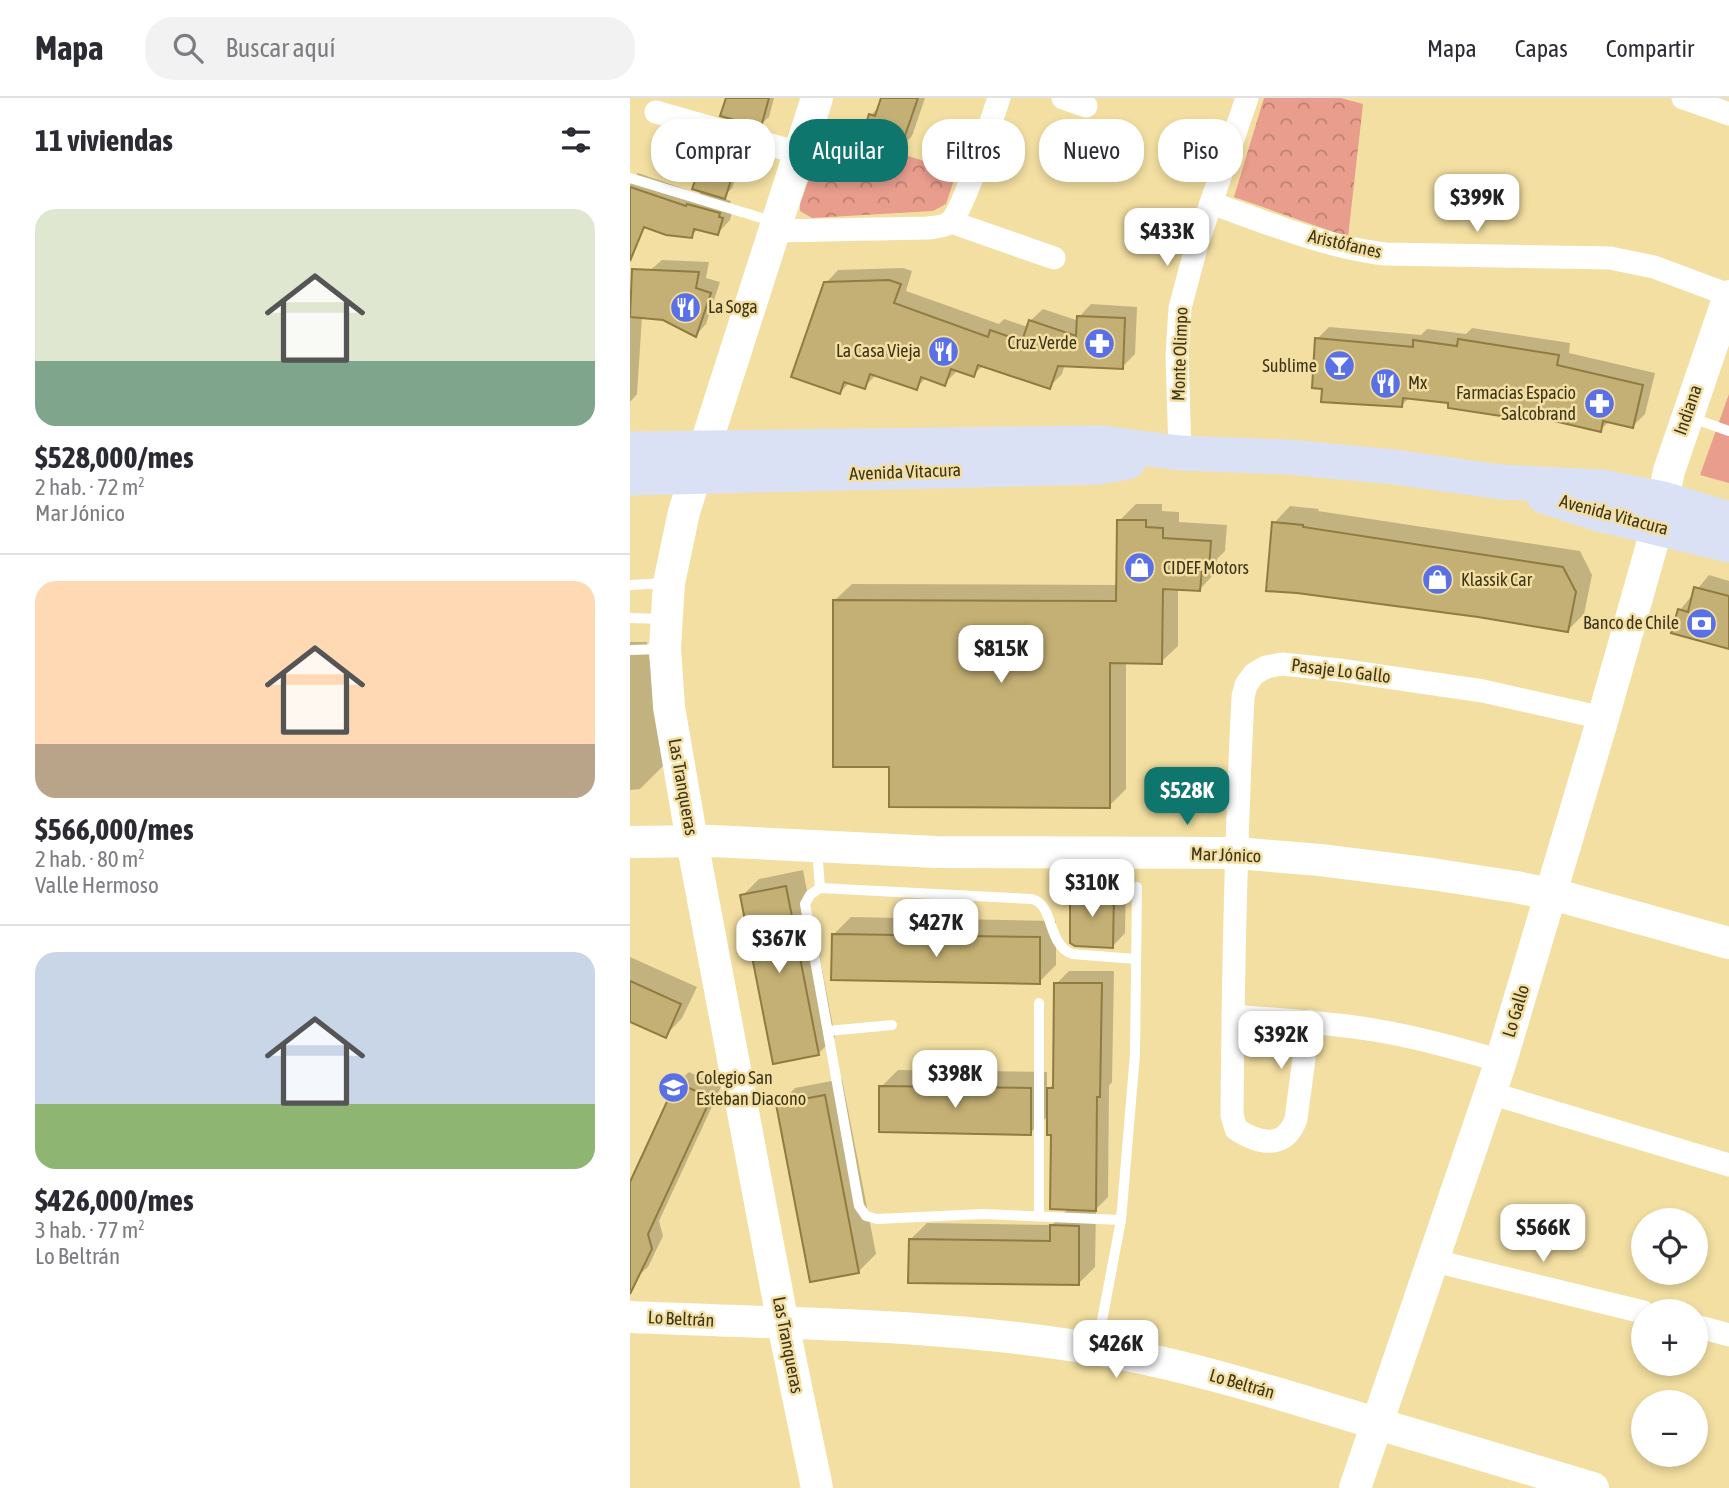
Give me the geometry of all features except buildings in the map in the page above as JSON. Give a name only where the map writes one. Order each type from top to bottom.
[{"type":"main road","name":"Avenida Vitacura","points":[[630,478],[700,463],[1073,443],[1394,467],[1501,482],[1595,513],[1660,513],[1729,519]]},
{"type":"main road","name":"Avenida Vitacura","points":[[630,449],[700,463]]},
{"type":"main road","name":"Avenida Vitacura","points":[[1660,513],[1729,545]]},
{"type":"street","name":"Las Tranqueras","points":[[810,119],[817,98]]},
{"type":"street","points":[[776,227],[928,228],[951,222],[966,191],[999,98]]},
{"type":"street","points":[[1063,98],[1086,106]]},
{"type":"street","name":"Monte Olimpo","points":[[1180,453],[1177,355],[1180,308],[1187,275],[1247,98]]},
{"type":"street","points":[[1683,98],[1729,114]]},
{"type":"street","points":[[656,112],[789,150]]},
{"type":"street","name":"Las Tranqueras","points":[[790,182],[700,463],[676,547],[669,583],[666,634],[669,707],[692,841],[783,1324],[817,1488]]},
{"type":"street","name":"Aristófanes","points":[[1211,203],[1334,246],[1359,251],[1385,254],[1610,258],[1654,267],[1729,295]]},
{"type":"street","points":[[951,222],[1054,258]]},
{"type":"street","name":"Indiana","points":[[1660,513],[1669,471],[1686,416],[1729,295]]},
{"type":"street","name":"Lo Gallo","points":[[1354,1488],[1501,1061],[1552,896],[1660,513]]},
{"type":"street","name":"Pasaje Lo Gallo","points":[[1309,1021],[1296,1119],[1291,1133],[1280,1140],[1264,1141],[1248,1137],[1236,1129],[1232,1115],[1233,1016],[1236,853],[1243,697],[1246,685],[1254,674],[1266,667],[1282,664],[1339,670],[1483,691],[1603,718]]},
{"type":"street","name":"Mar Jónico","points":[[630,842],[692,841],[936,852],[1236,853],[1433,874],[1552,896],[1729,943]]},
{"type":"street","points":[[1233,1016],[1309,1021],[1387,1033],[1438,1043],[1501,1061]]},
{"type":"street","points":[[1490,1093],[1729,1166]]},
{"type":"street","points":[[1431,1260],[1631,1309]]},
{"type":"street","name":"Lo Beltrán","points":[[630,1317],[957,1332],[1097,1349],[1178,1366],[1593,1488]]},
{"type":"street","points":[[1708,1329],[1729,1335]]},
{"type":"lane","points":[[630,178],[776,227]]},
{"type":"lane","points":[[1686,416],[1729,431]]},
{"type":"lane","points":[[630,585],[669,583]]},
{"type":"lane","points":[[630,618],[666,634]]},
{"type":"lane","points":[[630,650],[666,634]]},
{"type":"lane","points":[[817,846],[820,888]]},
{"type":"lane","points":[[1097,1349],[1121,1220],[1135,1054],[1137,887]]},
{"type":"lane","points":[[1121,1220],[983,1214],[877,1219],[866,1216],[859,1206],[805,904],[810,895],[820,888],[1032,899],[1039,901],[1044,907],[1055,939],[1062,950],[1072,954],[1136,959]]},
{"type":"lane","points":[[1039,1003],[1039,1216]]},
{"type":"lane","points":[[828,1031],[892,1025]]},
{"type":"green space","points":[[1264,98],[1341,98],[1363,104],[1348,237],[1234,197],[1239,182],[1243,182],[1243,167]]},
{"type":"green space","points":[[908,156],[922,160],[922,182],[953,182],[946,204],[933,211],[812,218],[800,211],[808,182],[908,182]]},
{"type":"green space","points":[[1729,394],[1729,483],[1700,475]]},
{"type":"place","name":"La Soga","points":[[685,307]]},
{"type":"place","name":"Cruz Verde","points":[[1100,343]]},
{"type":"place","name":"La Casa Vieja","points":[[944,351]]},
{"type":"place","name":"Sublime","points":[[1340,366]]},
{"type":"place","name":"Mx","points":[[1385,383]]},
{"type":"place","name":"Farmacias Espacio Salcobrand","points":[[1599,403]]},
{"type":"place","name":"CIDEF Motors","points":[[1140,568]]},
{"type":"place","name":"Klassik Car","points":[[1438,580]]},
{"type":"place","name":"Banco de Chile","points":[[1702,623]]},
{"type":"place","name":"Colegio San Esteban Diacono","points":[[673,1088]]}]
